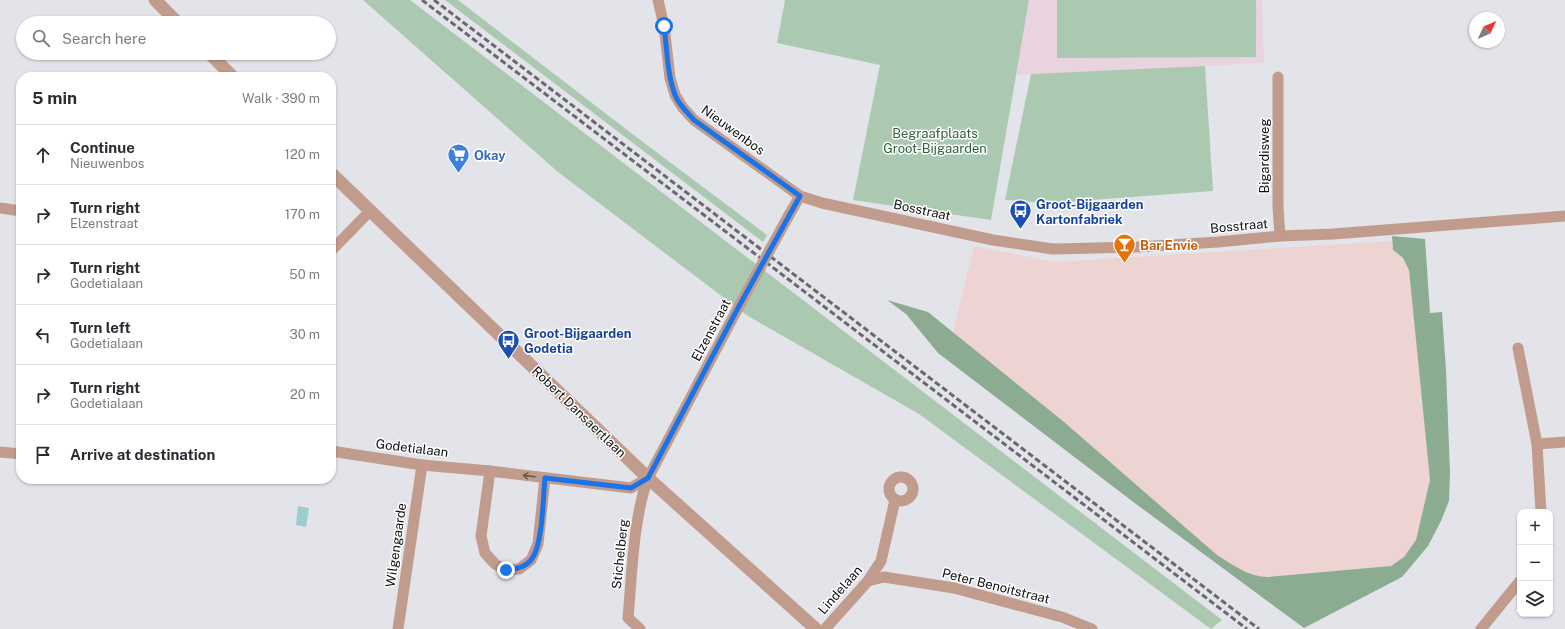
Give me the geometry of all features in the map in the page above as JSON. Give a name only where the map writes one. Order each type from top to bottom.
[{"type":"street","points":[[155,0],[171,16]]},
{"type":"street","name":"Nieuwenbos","points":[[658,0],[664,26],[670,78],[675,95],[683,108],[694,120],[800,196]]},
{"type":"street","points":[[216,60],[228,72]]},
{"type":"street","name":"Bigardisweg","points":[[1278,77],[1278,207],[1280,236]]},
{"type":"street","name":"Robert Dansaertlaan","points":[[336,178],[648,478],[816,629]]},
{"type":"street","name":"Elzenstraat","points":[[648,478],[788,215],[800,196]]},
{"type":"street","name":"Bosstraat","points":[[800,196],[822,203],[993,240],[1053,249],[1218,242],[1280,236],[1333,234],[1565,216]]},
{"type":"street","points":[[0,208],[16,210]]},
{"type":"street","points":[[336,246],[370,211]]},
{"type":"street","points":[[1518,348],[1537,444],[1541,509]]},
{"type":"street","points":[[1537,444],[1565,442]]},
{"type":"street","points":[[0,452],[16,454]]},
{"type":"street","name":"Godetialaan","points":[[336,452],[422,465],[490,471],[631,488],[648,478]]},
{"type":"street","name":"Wilgengaarde","points":[[398,629],[422,465]]},
{"type":"street","points":[[490,471],[482,536],[485,553],[495,564],[506,570],[519,569],[531,560],[538,544],[545,478]]},
{"type":"street","name":"Stichelberg","points":[[640,629],[628,618],[638,511],[648,478]]},
{"type":"street","name":"Lindelaan","points":[[825,629],[868,581],[881,561],[894,500]]},
{"type":"street","name":"Peter Benoitstraat","points":[[868,581],[884,577],[954,588],[1062,617],[1092,629]]},
{"type":"street","points":[[1481,629],[1517,585]]},
{"type":"shaded area","points":[[1029,0],[1262,0],[1264,63],[1016,75]]},
{"type":"shaded area","points":[[1392,241],[1393,250],[1403,258],[1409,270],[1430,480],[1416,540],[1404,557],[1391,566],[1268,577],[1258,577],[1241,570],[1217,556],[953,332],[974,246],[1055,262]]},
{"type":"green space","points":[[363,0],[410,0],[1222,620],[1211,629],[919,414],[748,316],[558,172]]},
{"type":"green space","points":[[445,0],[458,0],[767,235],[763,242]]},
{"type":"green space","name":"Begraafplaats Groot-Bijgaarden","points":[[785,0],[1029,0],[991,220],[853,200],[880,65],[777,43]]},
{"type":"green space","points":[[1057,0],[1256,0],[1256,57],[1057,58]]},
{"type":"green space","points":[[1205,66],[1213,191],[1050,203],[1005,200],[1031,74]]},
{"type":"green space","points":[[1392,236],[1425,239],[1430,313],[1442,312],[1450,473],[1449,501],[1441,521],[1428,546],[1402,577],[1304,628],[1136,504],[938,353],[906,314],[887,300],[928,312],[1064,422],[1217,555],[1241,570],[1254,575],[1268,577],[1391,566],[1404,557],[1416,540],[1430,480],[1409,270],[1403,258],[1393,250]]},
{"type":"water","points":[[298,506],[309,508],[306,527],[296,525]]},
{"type":"railway","points":[[422,0],[1247,629]]},
{"type":"railway","points":[[434,0],[1259,629]]},
{"type":"place","name":"Okay","points":[[458,174]]},
{"type":"place","name":"Groot-Bijgaarden Kartonfabriek","points":[[1021,230]]},
{"type":"place","name":"Bar Envie","points":[[1125,264]]},
{"type":"place","name":"Groot-Bijgaarden Godetia","points":[[508,360]]},
{"type":"route","points":[[506,570],[519,569],[531,560],[538,544],[545,478],[631,488],[648,478],[788,215],[800,196],[694,120],[683,108],[675,95],[670,78],[664,26]]}]
